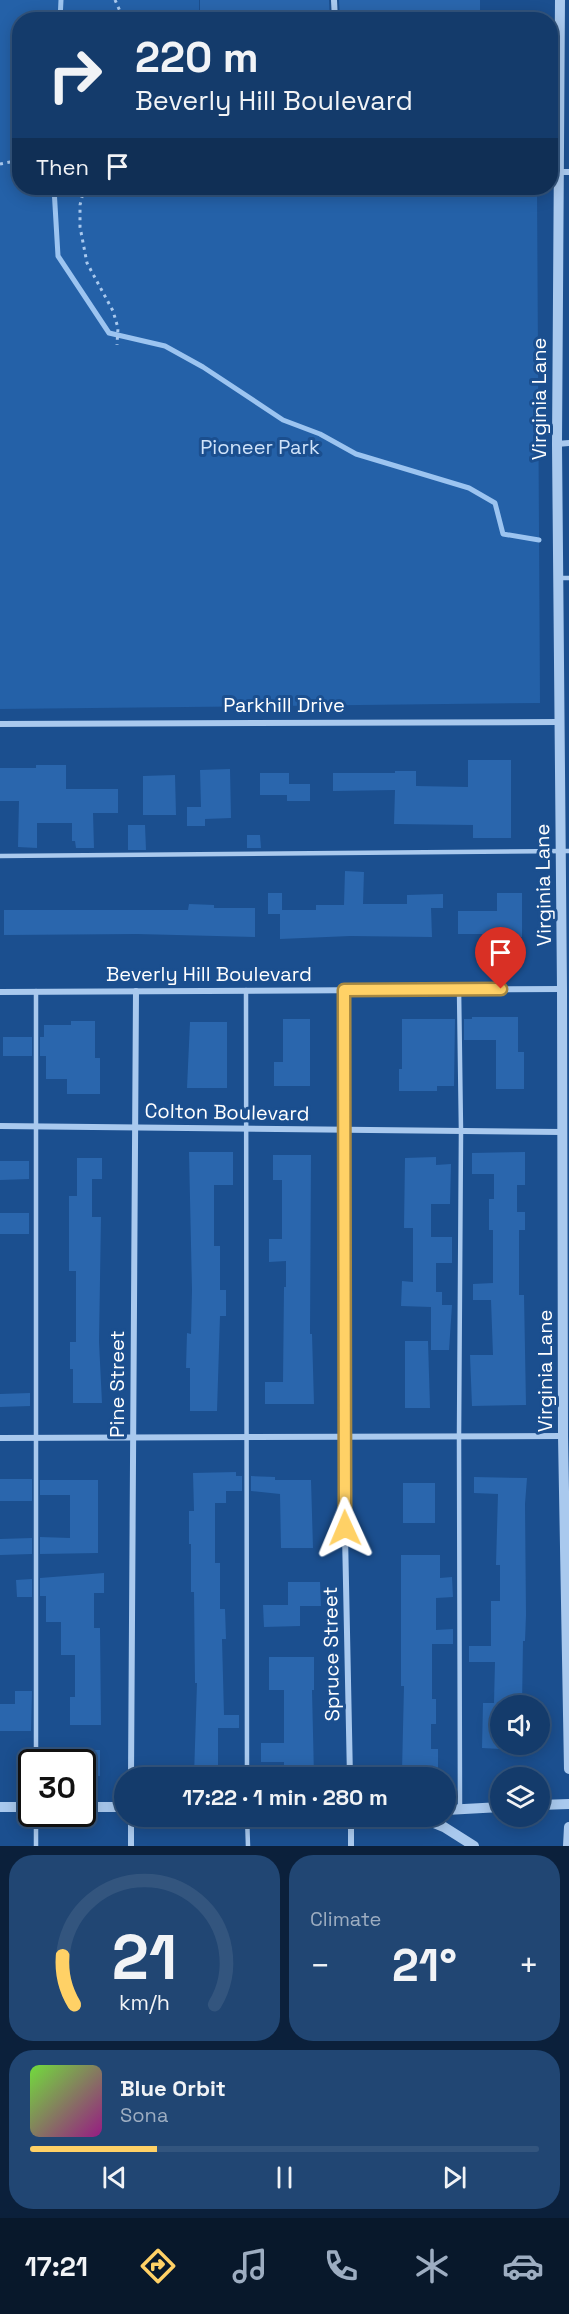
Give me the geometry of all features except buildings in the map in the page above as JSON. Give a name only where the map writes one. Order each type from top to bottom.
[{"type":"street","name":"Virginia Lane","points":[[558,16],[560,0]]},
{"type":"street","name":"Virginia Lane","points":[[558,84],[564,172],[564,309],[557,444],[563,578],[565,851],[562,989],[562,1132],[565,1181],[563,1436],[567,1534],[569,1769]]},
{"type":"street","points":[[557,444],[569,443]]},
{"type":"street","name":"Parkhill Drive","points":[[0,724],[564,722]]},
{"type":"street","name":"Beverly Hill Boulevard","points":[[0,992],[562,989]]},
{"type":"street","name":"Spruce Street","points":[[344,990],[343,1437],[350,1767]]},
{"type":"street","name":"Pine Street","points":[[131,1767],[135,991]]},
{"type":"street","name":"Colton Boulevard","points":[[0,1126],[562,1132]]},
{"type":"street","points":[[0,1438],[563,1436]]},
{"type":"street","points":[[550,1805],[569,1804]]},
{"type":"street","points":[[0,1807],[18,1807]]},
{"type":"street","points":[[96,1807],[114,1807]]},
{"type":"street","points":[[456,1809],[490,1808]]},
{"type":"street","points":[[131,1827],[131,1846]]},
{"type":"street","points":[[351,1827],[351,1846]]},
{"type":"street","points":[[444,1827],[474,1846]]},
{"type":"street","points":[[568,1846],[569,1827]]},
{"type":"lane","points":[[0,856],[565,851]]},
{"type":"lane","points":[[459,989],[461,1131],[460,1809]]},
{"type":"lane","points":[[246,990],[247,1767]]},
{"type":"lane","points":[[36,992],[36,1749]]},
{"type":"lane","points":[[36,1827],[36,1846]]},
{"type":"lane","points":[[247,1827],[248,1846]]},
{"type":"path","points":[[82,195],[80,227],[87,263],[113,311],[118,328],[117,345]]},
{"type":"green space","name":"Pioneer Park","points":[[0,0],[199,0],[199,12],[12,12],[12,195],[537,195],[540,703],[0,709]]},
{"type":"waterway","points":[[60,12],[61,0]]},
{"type":"waterway","points":[[54,195],[58,256],[109,333],[165,346],[203,367],[283,420],[320,434],[356,454],[469,488],[495,503],[503,534],[539,540]]},
{"type":"route","points":[[345,1528],[343,1437],[344,990],[501,989]]}]
